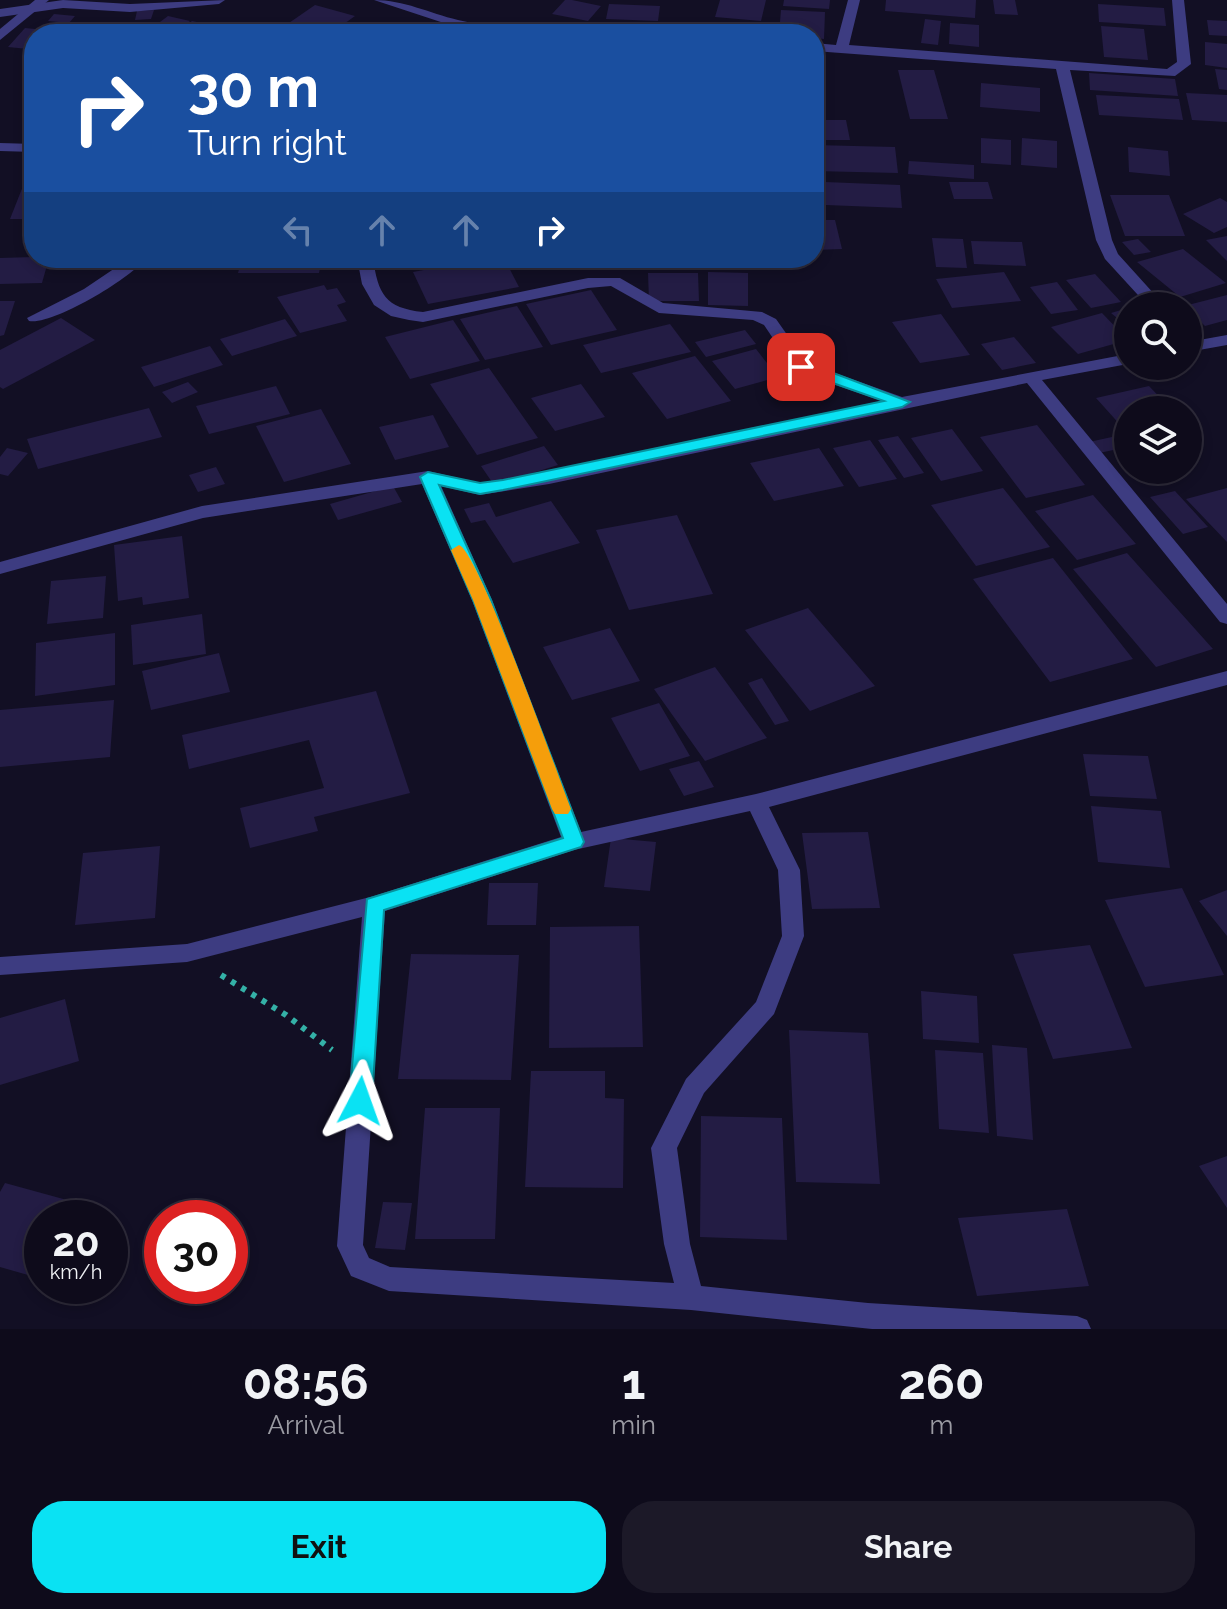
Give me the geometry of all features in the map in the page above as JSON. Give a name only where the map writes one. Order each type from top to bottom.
[{"type":"street","points":[[0,36],[43,0]]},
{"type":"street","points":[[0,13],[63,4],[130,8],[219,0]]},
{"type":"street","points":[[380,0],[459,24]]},
{"type":"street","points":[[841,50],[854,0]]},
{"type":"street","points":[[824,48],[1170,73],[1184,64],[1178,0]]},
{"type":"street","points":[[1062,66],[1104,240],[1111,256],[1144,292]]},
{"type":"street","points":[[0,147],[24,148]]},
{"type":"street","points":[[35,318],[90,292],[128,268]]},
{"type":"street","points":[[366,268],[368,286],[385,308],[400,315],[423,317],[588,283],[614,281],[659,308],[756,315],[770,322],[801,367],[902,402]]},
{"type":"street","points":[[1202,343],[1227,340]]},
{"type":"street","points":[[0,568],[202,512],[428,477],[480,489],[549,478],[902,402],[1114,362]]},
{"type":"street","points":[[1032,379],[1227,617]]},
{"type":"street","points":[[428,477],[482,600],[574,842]]},
{"type":"street","points":[[0,966],[187,953],[374,905],[574,842],[756,802],[1227,678]]},
{"type":"street","points":[[691,1297],[677,1244],[664,1148],[695,1086],[766,1007],[793,936],[789,870],[756,802]]},
{"type":"street","points":[[374,905],[350,1246],[360,1267],[389,1279],[691,1297],[868,1316],[1077,1329]]},
{"type":"path","points":[[187,953],[286,1015],[362,1072]]},
{"type":"building","points":[[565,0],[601,6],[588,21],[552,14]]},
{"type":"building","points":[[720,0],[766,0],[761,21],[715,17]]},
{"type":"building","points":[[784,0],[830,0],[829,9],[783,6]]},
{"type":"building","points":[[886,0],[976,0],[975,18],[885,11]]},
{"type":"building","points":[[993,0],[1015,0],[1018,15],[995,14]]},
{"type":"building","points":[[609,4],[660,6],[658,21],[606,19]]},
{"type":"building","points":[[1098,4],[1164,8],[1166,26],[1099,22]]},
{"type":"building","points":[[315,5],[355,16],[344,24],[287,24]]},
{"type":"building","points":[[154,10],[151,19],[135,20],[137,11]]},
{"type":"building","points":[[781,10],[825,12],[824,39],[824,24],[780,24]]},
{"type":"building","points":[[54,14],[75,16],[69,23],[48,21]]},
{"type":"building","points":[[168,16],[190,21],[186,24],[157,24]]},
{"type":"building","points":[[925,19],[941,21],[938,45],[921,43]]},
{"type":"building","points":[[1207,20],[1227,21],[1227,36],[1209,35]]},
{"type":"building","points":[[950,23],[979,25],[979,47],[949,44]]},
{"type":"building","points":[[1101,26],[1144,29],[1148,60],[1104,57]]},
{"type":"building","points":[[24,29],[24,49],[8,47]]},
{"type":"building","points":[[1205,42],[1227,44],[1227,68],[1205,65]]},
{"type":"building","points":[[1215,69],[1227,70],[1227,90],[1219,89]]},
{"type":"building","points":[[898,70],[934,70],[948,119],[910,119]]},
{"type":"building","points":[[1089,73],[1175,79],[1178,96],[1090,90]]},
{"type":"building","points":[[981,83],[1040,88],[1040,112],[980,107]]},
{"type":"building","points":[[1186,93],[1227,95],[1227,122],[1192,120]]},
{"type":"building","points":[[1096,95],[1179,99],[1183,120],[1099,115]]},
{"type":"building","points":[[824,120],[846,120],[850,140],[824,140]]},
{"type":"building","points":[[981,138],[1011,140],[1011,165],[981,163]]},
{"type":"building","points":[[1022,138],[1057,141],[1057,168],[1021,165]]},
{"type":"building","points":[[824,145],[895,147],[898,173],[824,171]]},
{"type":"building","points":[[1128,147],[1168,151],[1170,176],[1129,172]]},
{"type":"building","points":[[909,161],[974,165],[974,179],[908,174]]},
{"type":"building","points":[[825,182],[900,185],[902,208],[826,205]]},
{"type":"building","points":[[949,182],[988,182],[993,199],[954,199]]},
{"type":"building","points":[[24,184],[24,219],[10,219]]},
{"type":"building","points":[[1110,195],[1169,195],[1185,236],[1125,236]]},
{"type":"building","points":[[1220,198],[1227,202],[1227,227],[1214,233],[1183,214]]},
{"type":"building","points":[[824,220],[835,220],[842,249],[824,250]]},
{"type":"building","points":[[1227,236],[1227,261],[1206,240]]},
{"type":"building","points":[[932,238],[963,239],[967,268],[936,267]]},
{"type":"building","points":[[1138,239],[1151,252],[1134,255],[1122,242]]},
{"type":"building","points":[[971,241],[1022,242],[1026,266],[974,264]]},
{"type":"building","points":[[1183,249],[1226,283],[1196,292],[1174,292],[1137,262]]},
{"type":"building","points":[[24,257],[24,268],[46,268],[42,283],[0,284],[0,258]]},
{"type":"building","points":[[239,268],[320,268],[319,273],[238,273]]},
{"type":"building","points":[[435,268],[509,268],[519,287],[428,304],[413,272]]},
{"type":"building","points":[[708,272],[748,273],[748,306],[708,305]]},
{"type":"building","points":[[1004,272],[1021,301],[952,308],[936,279]]},
{"type":"building","points":[[648,273],[698,273],[699,301],[649,301]]},
{"type":"building","points":[[1095,274],[1114,294],[1114,303],[1091,308],[1066,280]]},
{"type":"building","points":[[1057,282],[1078,310],[1051,314],[1030,287]]},
{"type":"building","points":[[324,285],[327,290],[337,288],[346,302],[337,305],[347,321],[300,333],[277,297]]},
{"type":"building","points":[[591,290],[617,330],[551,345],[526,304]]},
{"type":"building","points":[[1227,295],[1227,320],[1205,326],[1202,323],[1202,301]]},
{"type":"building","points":[[0,301],[15,301],[4,335],[0,336]]},
{"type":"building","points":[[517,306],[543,347],[485,360],[460,319]]},
{"type":"building","points":[[1102,313],[1114,325],[1114,344],[1078,354],[1051,327]]},
{"type":"building","points":[[941,314],[970,355],[920,363],[892,322]]},
{"type":"building","points":[[61,318],[95,340],[3,389],[0,387],[0,350]]},
{"type":"building","points":[[285,319],[297,336],[232,356],[220,339]]},
{"type":"building","points":[[453,320],[480,361],[410,379],[385,337]]},
{"type":"building","points":[[670,324],[691,352],[601,373],[583,345]]},
{"type":"building","points":[[745,330],[756,344],[706,357],[695,342]]},
{"type":"building","points":[[1014,337],[1036,363],[1002,370],[981,344]]},
{"type":"building","points":[[210,346],[223,365],[154,387],[141,367]]},
{"type":"building","points":[[756,349],[778,377],[735,389],[712,361]]},
{"type":"building","points":[[695,356],[731,401],[667,419],[632,373]]},
{"type":"building","points":[[489,368],[538,438],[477,455],[430,384]]},
{"type":"building","points":[[188,382],[198,392],[172,403],[162,392]]},
{"type":"building","points":[[581,384],[605,417],[555,431],[531,398]]},
{"type":"building","points":[[276,386],[290,414],[209,434],[196,406]]},
{"type":"building","points":[[1149,386],[1159,396],[1114,396],[1114,418],[1096,398]]},
{"type":"building","points":[[149,408],[162,437],[38,469],[27,439]]},
{"type":"building","points":[[321,409],[351,464],[284,482],[256,426]]},
{"type":"building","points":[[433,415],[449,447],[395,460],[379,427]]},
{"type":"building","points":[[1037,425],[1085,485],[1026,498],[980,437]]},
{"type":"building","points":[[952,429],[983,471],[941,481],[911,438]]},
{"type":"building","points":[[898,436],[924,473],[904,478],[878,440]]},
{"type":"building","points":[[1114,437],[1114,450],[1099,453],[1089,442]]},
{"type":"building","points":[[870,440],[897,479],[859,487],[833,448]]},
{"type":"building","points":[[544,446],[558,465],[494,485],[481,466]]},
{"type":"building","points":[[7,448],[28,453],[8,476],[0,474],[0,457]]},
{"type":"building","points":[[819,448],[844,486],[774,501],[750,463]]},
{"type":"building","points":[[216,467],[225,484],[198,492],[189,475]]},
{"type":"building","points":[[393,486],[402,502],[338,520],[330,504]]},
{"type":"building","points":[[1003,488],[1050,547],[976,566],[931,505]]},
{"type":"building","points":[[1227,488],[1227,542],[1186,499]]},
{"type":"building","points":[[1175,491],[1208,527],[1183,534],[1150,497]]},
{"type":"building","points":[[1093,495],[1136,544],[1077,560],[1035,511]]},
{"type":"building","points":[[551,501],[580,543],[513,563],[485,520],[471,523],[464,509],[489,503],[496,517]]},
{"type":"building","points":[[677,515],[713,594],[629,610],[596,530]]},
{"type":"building","points":[[182,536],[189,598],[143,605],[142,597],[118,601],[114,545]]},
{"type":"building","points":[[1127,553],[1213,649],[1156,667],[1073,569]]},
{"type":"building","points":[[1053,558],[1133,659],[1050,682],[973,579]]},
{"type":"building","points":[[106,576],[103,618],[47,624],[51,581]]},
{"type":"building","points":[[808,608],[875,686],[810,711],[745,630]]},
{"type":"building","points":[[202,614],[206,654],[133,665],[131,625]]},
{"type":"building","points":[[610,628],[640,681],[572,700],[543,647]]},
{"type":"building","points":[[115,633],[115,685],[35,696],[36,643]]},
{"type":"building","points":[[219,653],[230,692],[151,710],[142,671]]},
{"type":"building","points":[[715,667],[767,738],[705,761],[654,689]]},
{"type":"building","points":[[762,678],[789,721],[775,725],[748,683]]},
{"type":"building","points":[[376,691],[410,793],[314,817],[318,831],[250,848],[240,808],[324,788],[309,740],[189,769],[182,735]]},
{"type":"building","points":[[114,700],[110,757],[0,767],[0,710]]},
{"type":"building","points":[[659,703],[690,756],[640,771],[611,718]]},
{"type":"building","points":[[1083,754],[1148,756],[1157,799],[1090,796]]},
{"type":"building","points":[[699,761],[714,787],[684,796],[669,769]]},
{"type":"building","points":[[1091,806],[1161,811],[1170,868],[1098,862]]},
{"type":"building","points":[[868,832],[880,908],[812,909],[802,833]]},
{"type":"building","points":[[611,838],[656,842],[650,891],[604,887]]},
{"type":"building","points":[[160,846],[155,918],[75,925],[83,853]]},
{"type":"building","points":[[489,883],[538,883],[536,925],[487,925]]},
{"type":"building","points":[[1182,888],[1224,975],[1145,987],[1105,900]]},
{"type":"building","points":[[1227,890],[1227,936],[1199,901]]},
{"type":"building","points":[[639,926],[643,1047],[549,1048],[550,927]]},
{"type":"building","points":[[1090,945],[1132,1048],[1053,1059],[1013,954]]},
{"type":"building","points":[[411,954],[519,955],[511,1080],[398,1079]]},
{"type":"building","points":[[921,991],[977,996],[979,1043],[923,1039]]},
{"type":"building","points":[[65,999],[79,1061],[0,1085],[0,1018]]},
{"type":"building","points":[[789,1030],[868,1033],[880,1184],[796,1182]]},
{"type":"building","points":[[992,1045],[1027,1048],[1033,1140],[997,1136]]},
{"type":"building","points":[[935,1050],[983,1053],[989,1133],[939,1129]]},
{"type":"building","points":[[531,1071],[605,1071],[605,1098],[624,1099],[623,1188],[525,1187]]},
{"type":"building","points":[[425,1108],[500,1108],[495,1239],[415,1239]]},
{"type":"building","points":[[701,1116],[782,1118],[787,1240],[700,1237]]},
{"type":"building","points":[[1227,1156],[1227,1208],[1199,1166]]},
{"type":"building","points":[[5,1183],[67,1200],[24,1200],[24,1274],[0,1267],[0,1192]]},
{"type":"building","points":[[383,1202],[412,1203],[405,1250],[375,1248]]},
{"type":"building","points":[[1067,1209],[1089,1286],[977,1296],[958,1218]]},
{"type":"slow traffic","points":[[459,550],[482,600],[562,809]]},
{"type":"route","points":[[360,1101],[374,905],[574,842],[482,600],[428,477],[480,489],[549,478],[902,402],[801,367]]}]
